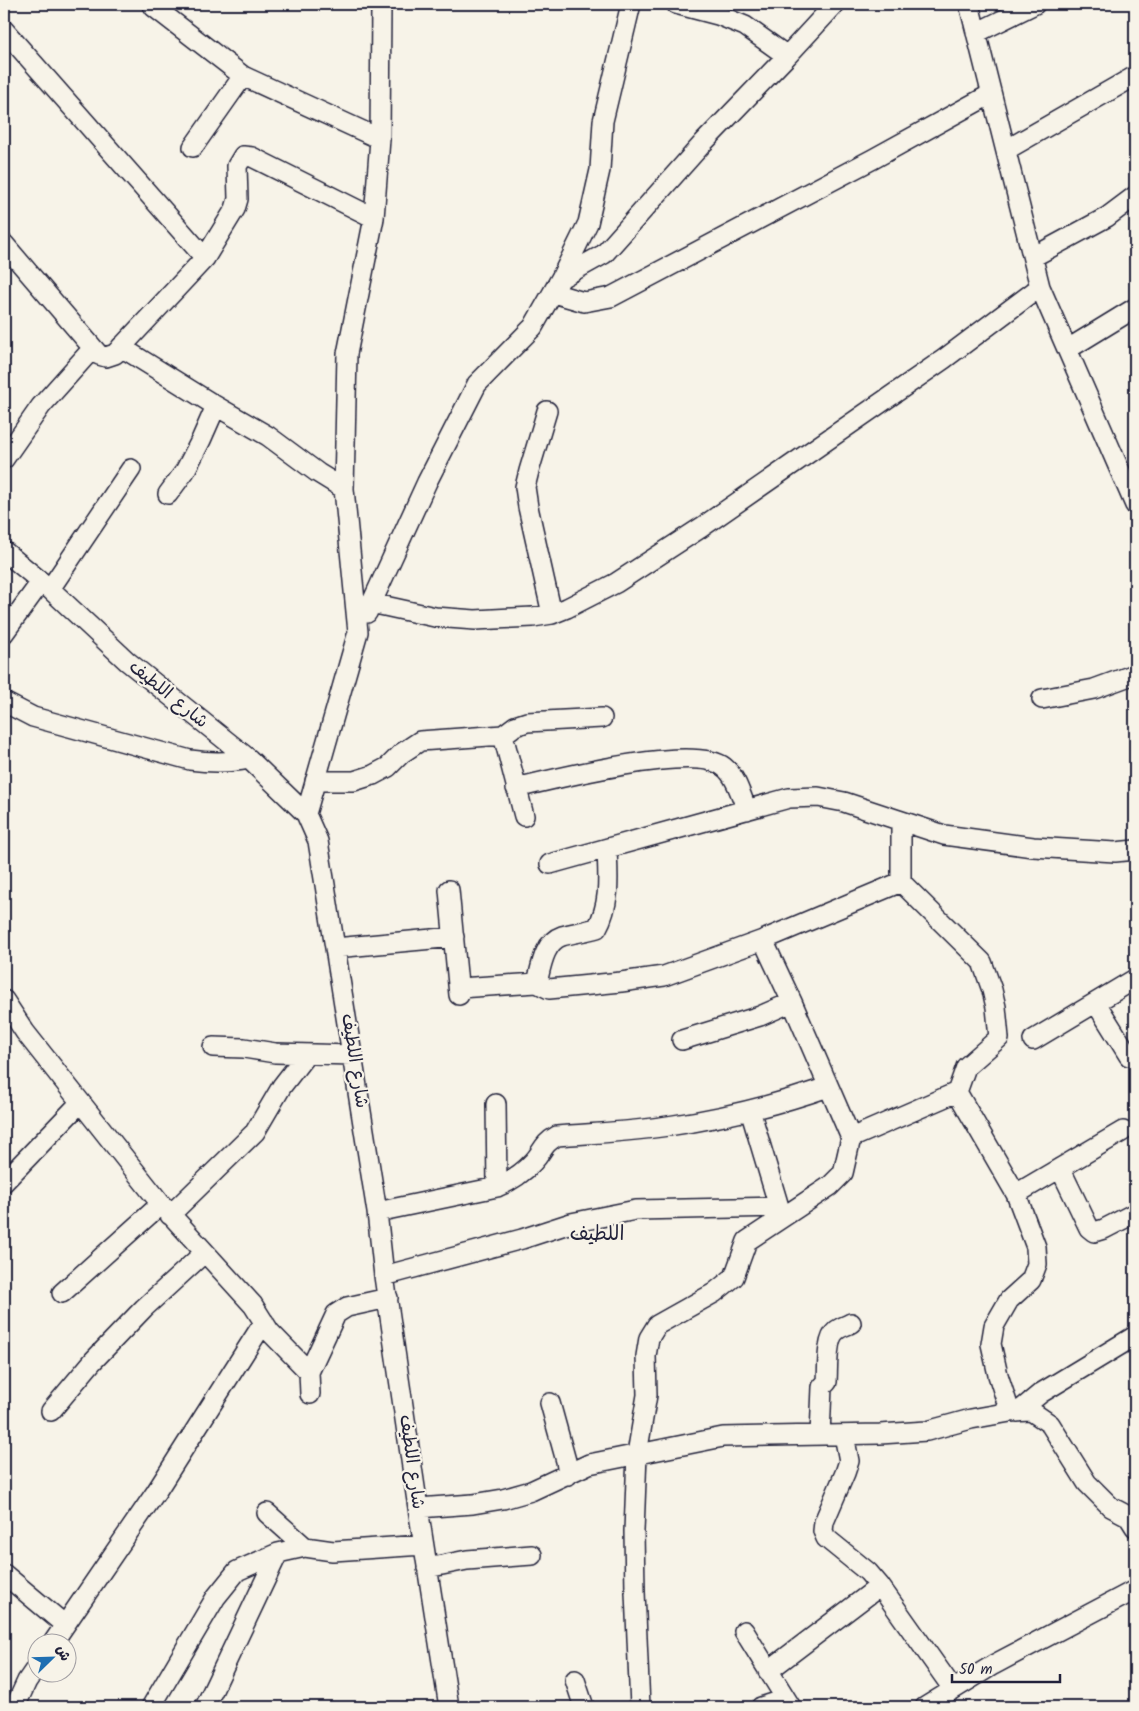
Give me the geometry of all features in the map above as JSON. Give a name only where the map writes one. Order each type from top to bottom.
[{"type":"street","points":[[152,4],[154,8],[243,76],[380,138]]},
{"type":"street","points":[[306,814],[358,632],[427,482],[477,384],[533,327],[557,286],[588,223],[600,170],[603,121],[631,4]]},
{"type":"street","points":[[676,4],[718,15],[745,26],[787,56]]},
{"type":"street","points":[[557,286],[604,254],[704,142],[835,4]]},
{"type":"street","points":[[969,4],[1040,287],[1130,477],[1135,504]]},
{"type":"street","points":[[976,33],[1035,4]]},
{"type":"street","points":[[358,632],[344,489],[347,354],[374,218],[380,138],[378,5]]},
{"type":"street","points":[[4,30],[205,258]]},
{"type":"street","points":[[193,147],[243,76]]},
{"type":"street","points":[[1006,150],[1135,76]]},
{"type":"street","points":[[557,286],[584,302],[612,298],[991,94]]},
{"type":"street","points":[[4,244],[99,355],[106,357],[115,354],[205,258],[235,210],[238,199],[237,166],[243,156],[252,157],[374,218]]},
{"type":"street","points":[[1033,257],[1107,216],[1135,196]]},
{"type":"street","points":[[371,603],[434,617],[475,620],[552,614],[567,608],[616,582],[702,527],[944,359],[1040,287]]},
{"type":"street","points":[[1068,349],[1135,308]]},
{"type":"street","points":[[121,347],[280,444],[318,473],[344,489]]},
{"type":"street","points":[[4,459],[41,406],[93,348]]},
{"type":"street","points":[[168,494],[185,471],[216,406]]},
{"type":"street","points":[[547,412],[528,470],[525,487],[552,614]]},
{"type":"street","points":[[4,633],[45,585],[131,469]]},
{"type":"street","name":"شارع اللطيف","points":[[4,552],[45,585],[127,661],[250,760],[306,814],[318,841],[377,1212],[384,1276],[449,1707]]},
{"type":"street","points":[[1042,699],[1094,689],[1135,674]]},
{"type":"street","points":[[4,702],[33,717],[190,760],[220,763],[250,760]]},
{"type":"street","points":[[315,781],[354,781],[373,775],[388,767],[402,753],[420,741],[503,735],[515,726],[527,722],[602,718]]},
{"type":"street","points":[[503,735],[524,816]]},
{"type":"street","points":[[516,788],[619,766],[674,759],[709,760],[723,766],[732,775],[748,810]]},
{"type":"street","points":[[550,864],[789,798],[818,797],[844,802],[944,835],[1033,847],[1115,852],[1135,850]]},
{"type":"street","points":[[852,1138],[957,1092],[966,1067],[999,1038],[992,990],[982,962],[901,882],[901,821]]},
{"type":"street","points":[[537,983],[548,947],[560,937],[597,928],[602,919],[609,888],[607,849]]},
{"type":"street","points":[[449,890],[459,991],[537,983],[550,989],[664,976],[763,940],[901,882]]},
{"type":"street","points":[[335,948],[454,937]]},
{"type":"street","points":[[384,1276],[522,1239],[571,1223],[636,1210],[780,1212],[796,1210],[830,1186],[843,1173],[852,1138],[763,940]]},
{"type":"street","points":[[1033,1040],[1135,979]]},
{"type":"street","points":[[4,1000],[25,1032],[166,1210],[252,1305],[270,1332],[309,1372]]},
{"type":"street","points":[[682,1040],[760,1016],[792,1002]]},
{"type":"street","points":[[1096,1004],[1128,1056]]},
{"type":"street","points":[[213,1047],[244,1048],[306,1055],[353,1055]]},
{"type":"street","points":[[62,1293],[166,1210],[255,1132],[282,1086],[306,1055]]},
{"type":"street","points":[[377,1212],[497,1187],[512,1181],[534,1161],[547,1141],[557,1136],[667,1126],[750,1110],[787,1101],[828,1087]]},
{"type":"street","points":[[957,1092],[1016,1194],[1036,1247],[1037,1264],[1031,1280],[1009,1300],[994,1326],[991,1344],[998,1376],[1014,1412]]},
{"type":"street","points":[[4,1182],[80,1103]]},
{"type":"street","points":[[496,1104],[497,1187]]},
{"type":"street","points":[[750,1110],[780,1212]]},
{"type":"street","points":[[1016,1194],[1123,1131]]},
{"type":"street","points":[[1060,1168],[1090,1228],[1094,1232],[1135,1213]]},
{"type":"street","points":[[640,1707],[634,1592],[634,1531],[637,1454],[647,1395],[646,1356],[649,1338],[657,1325],[714,1293],[734,1277],[747,1241],[780,1212]]},
{"type":"street","points":[[50,1411],[93,1361],[144,1308],[204,1253]]},
{"type":"street","points":[[310,1394],[309,1372],[336,1314],[347,1307],[388,1298]]},
{"type":"street","points":[[59,1634],[156,1492],[264,1322]]},
{"type":"street","points":[[820,1435],[822,1387],[828,1382],[829,1346],[832,1335],[837,1330],[851,1323]]},
{"type":"street","points":[[1014,1412],[1041,1393],[1135,1336]]},
{"type":"street","points":[[550,1403],[568,1475]]},
{"type":"street","points":[[418,1508],[473,1504],[503,1499],[531,1492],[589,1464],[722,1436],[928,1431],[971,1420],[1014,1412],[1031,1411],[1050,1424],[1087,1483],[1111,1507],[1128,1516],[1135,1527]]},
{"type":"street","points":[[844,1434],[849,1461],[824,1522],[823,1532],[826,1538],[868,1572],[880,1586],[953,1690]]},
{"type":"street","points":[[267,1513],[305,1547]]},
{"type":"street","points":[[150,1707],[216,1597],[238,1571],[278,1553],[305,1547],[333,1551],[424,1545]]},
{"type":"street","points":[[205,1707],[278,1553]]},
{"type":"street","points":[[427,1568],[467,1560],[532,1555]]},
{"type":"street","points":[[4,1574],[65,1625]]},
{"type":"street","points":[[768,1670],[880,1586]]},
{"type":"street","points":[[925,1707],[992,1665],[1135,1590]]},
{"type":"street","points":[[744,1631],[789,1703],[761,1707]]},
{"type":"street","points":[[15,1707],[28,1680]]},
{"type":"street","points":[[575,1680],[584,1707]]},
{"type":"district","name":"اللطيف","points":[[597,1235]]}]
